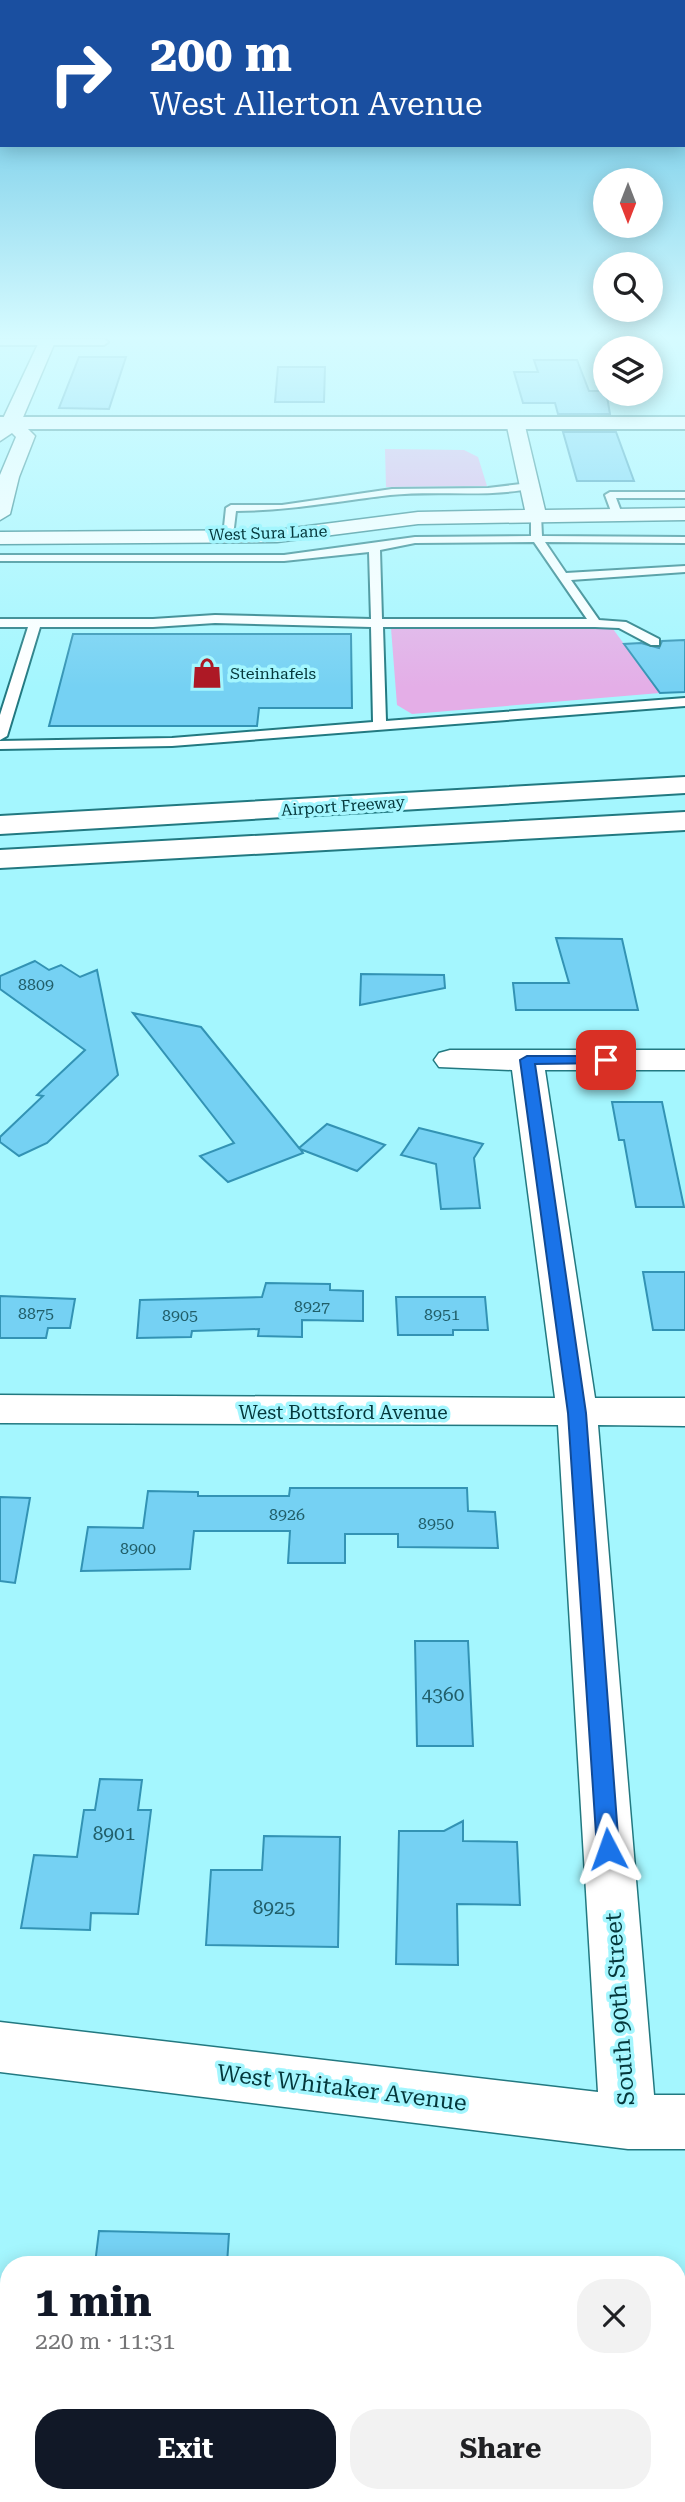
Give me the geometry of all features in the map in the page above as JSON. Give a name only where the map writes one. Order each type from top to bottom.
[{"type":"main road","name":"Airport Freeway","points":[[0,825],[685,785]]},
{"type":"main road","name":"Airport Freeway","points":[[0,859],[685,821]]},
{"type":"main road","points":[[0,875],[192,863],[398,839]]},
{"type":"street","points":[[0,514],[9,477],[9,455]]},
{"type":"street","points":[[522,455],[536,515]]},
{"type":"street","name":"West Sura Lane","points":[[0,529],[306,534],[418,517],[536,515],[614,505],[685,514]]},
{"type":"street","name":"West Sura Lane","points":[[0,538],[228,532]]},
{"type":"street","points":[[450,1060],[685,1060]]},
{"type":"street","name":"South 90th Street","points":[[527,1060],[577,1413],[628,2122]]},
{"type":"street","name":"West Bottsford Avenue","points":[[0,1409],[685,1412]]},
{"type":"street","name":"West Whitaker Avenue","points":[[0,2047],[628,2122],[685,2122]]},
{"type":"lane","points":[[606,481],[614,505],[685,495]]},
{"type":"lane","points":[[228,532],[231,509],[282,508],[393,492],[488,491],[530,486]]},
{"type":"lane","points":[[536,515],[537,539],[595,624]]},
{"type":"lane","points":[[0,558],[284,558],[373,548],[415,540],[685,540]]},
{"type":"lane","points":[[373,548],[380,726]]},
{"type":"lane","points":[[564,577],[685,569]]},
{"type":"lane","points":[[0,623],[215,620],[595,624],[622,625],[655,642]]},
{"type":"lane","points":[[0,736],[35,623]]},
{"type":"lane","points":[[0,745],[172,742],[685,702]]},
{"type":"shaded area","points":[[385,455],[474,455],[478,457],[487,486],[386,487]]},
{"type":"shaded area","points":[[391,628],[613,629],[660,693],[412,714],[397,705]]},
{"type":"building","points":[[570,455],[624,455],[634,481],[577,481]]},
{"type":"building","name":"Steinhafels","points":[[73,634],[351,634],[352,708],[259,708],[257,726],[49,726]]},
{"type":"building","points":[[685,640],[685,692],[660,693],[624,644],[641,643],[659,648],[662,641]]},
{"type":"building","points":[[556,938],[622,939],[638,1010],[516,1010],[513,983],[569,983]]},
{"type":"building","points":[[35,961],[49,970],[61,965],[80,977],[97,970],[118,1075],[47,1143],[19,1156],[0,1142],[0,1137],[43,1096],[37,1095],[85,1050],[0,989],[0,976]]},
{"type":"building","points":[[361,974],[444,975],[445,988],[360,1005]]},
{"type":"building","points":[[133,1013],[201,1027],[299,1148],[327,1124],[385,1145],[357,1171],[300,1149],[303,1153],[228,1182],[200,1156],[234,1143]]},
{"type":"building","points":[[612,1102],[662,1102],[684,1207],[636,1207],[624,1140],[619,1140]]},
{"type":"building","points":[[419,1128],[483,1144],[474,1158],[480,1208],[441,1209],[436,1164],[401,1155]]},
{"type":"building","points":[[643,1272],[685,1272],[685,1330],[653,1330]]},
{"type":"building","points":[[266,1283],[330,1284],[330,1290],[363,1291],[363,1321],[302,1320],[302,1337],[258,1336],[259,1329],[192,1331],[191,1337],[137,1338],[140,1300],[262,1297]]},
{"type":"building","points":[[0,1296],[75,1299],[70,1328],[48,1328],[46,1338],[0,1338]]},
{"type":"building","points":[[396,1297],[485,1297],[488,1330],[453,1330],[453,1335],[398,1335]]},
{"type":"building","points":[[290,1488],[467,1488],[468,1511],[495,1512],[498,1548],[398,1547],[398,1534],[345,1534],[345,1563],[288,1563],[290,1531],[194,1531],[190,1569],[81,1571],[88,1527],[143,1528],[148,1491],[198,1492],[198,1496],[289,1496]]},
{"type":"building","points":[[0,1497],[30,1498],[15,1583],[0,1581]]},
{"type":"building","points":[[415,1641],[468,1641],[473,1746],[417,1746]]},
{"type":"building","points":[[100,1779],[142,1780],[138,1810],[151,1810],[138,1914],[91,1913],[90,1930],[21,1928],[34,1855],[77,1857],[84,1810],[95,1810]]},
{"type":"building","points":[[463,1821],[463,1841],[517,1842],[520,1905],[457,1904],[458,1965],[396,1964],[399,1831],[444,1831]]},
{"type":"building","points":[[264,1836],[340,1837],[338,1947],[206,1945],[211,1870],[262,1870]]},
{"type":"building","points":[[99,2231],[229,2234],[228,2256],[96,2256]]},
{"type":"place","name":"Steinhafels","points":[[207,673]]},
{"type":"route","points":[[606,1060],[527,1060],[577,1413],[608,1849]]}]
